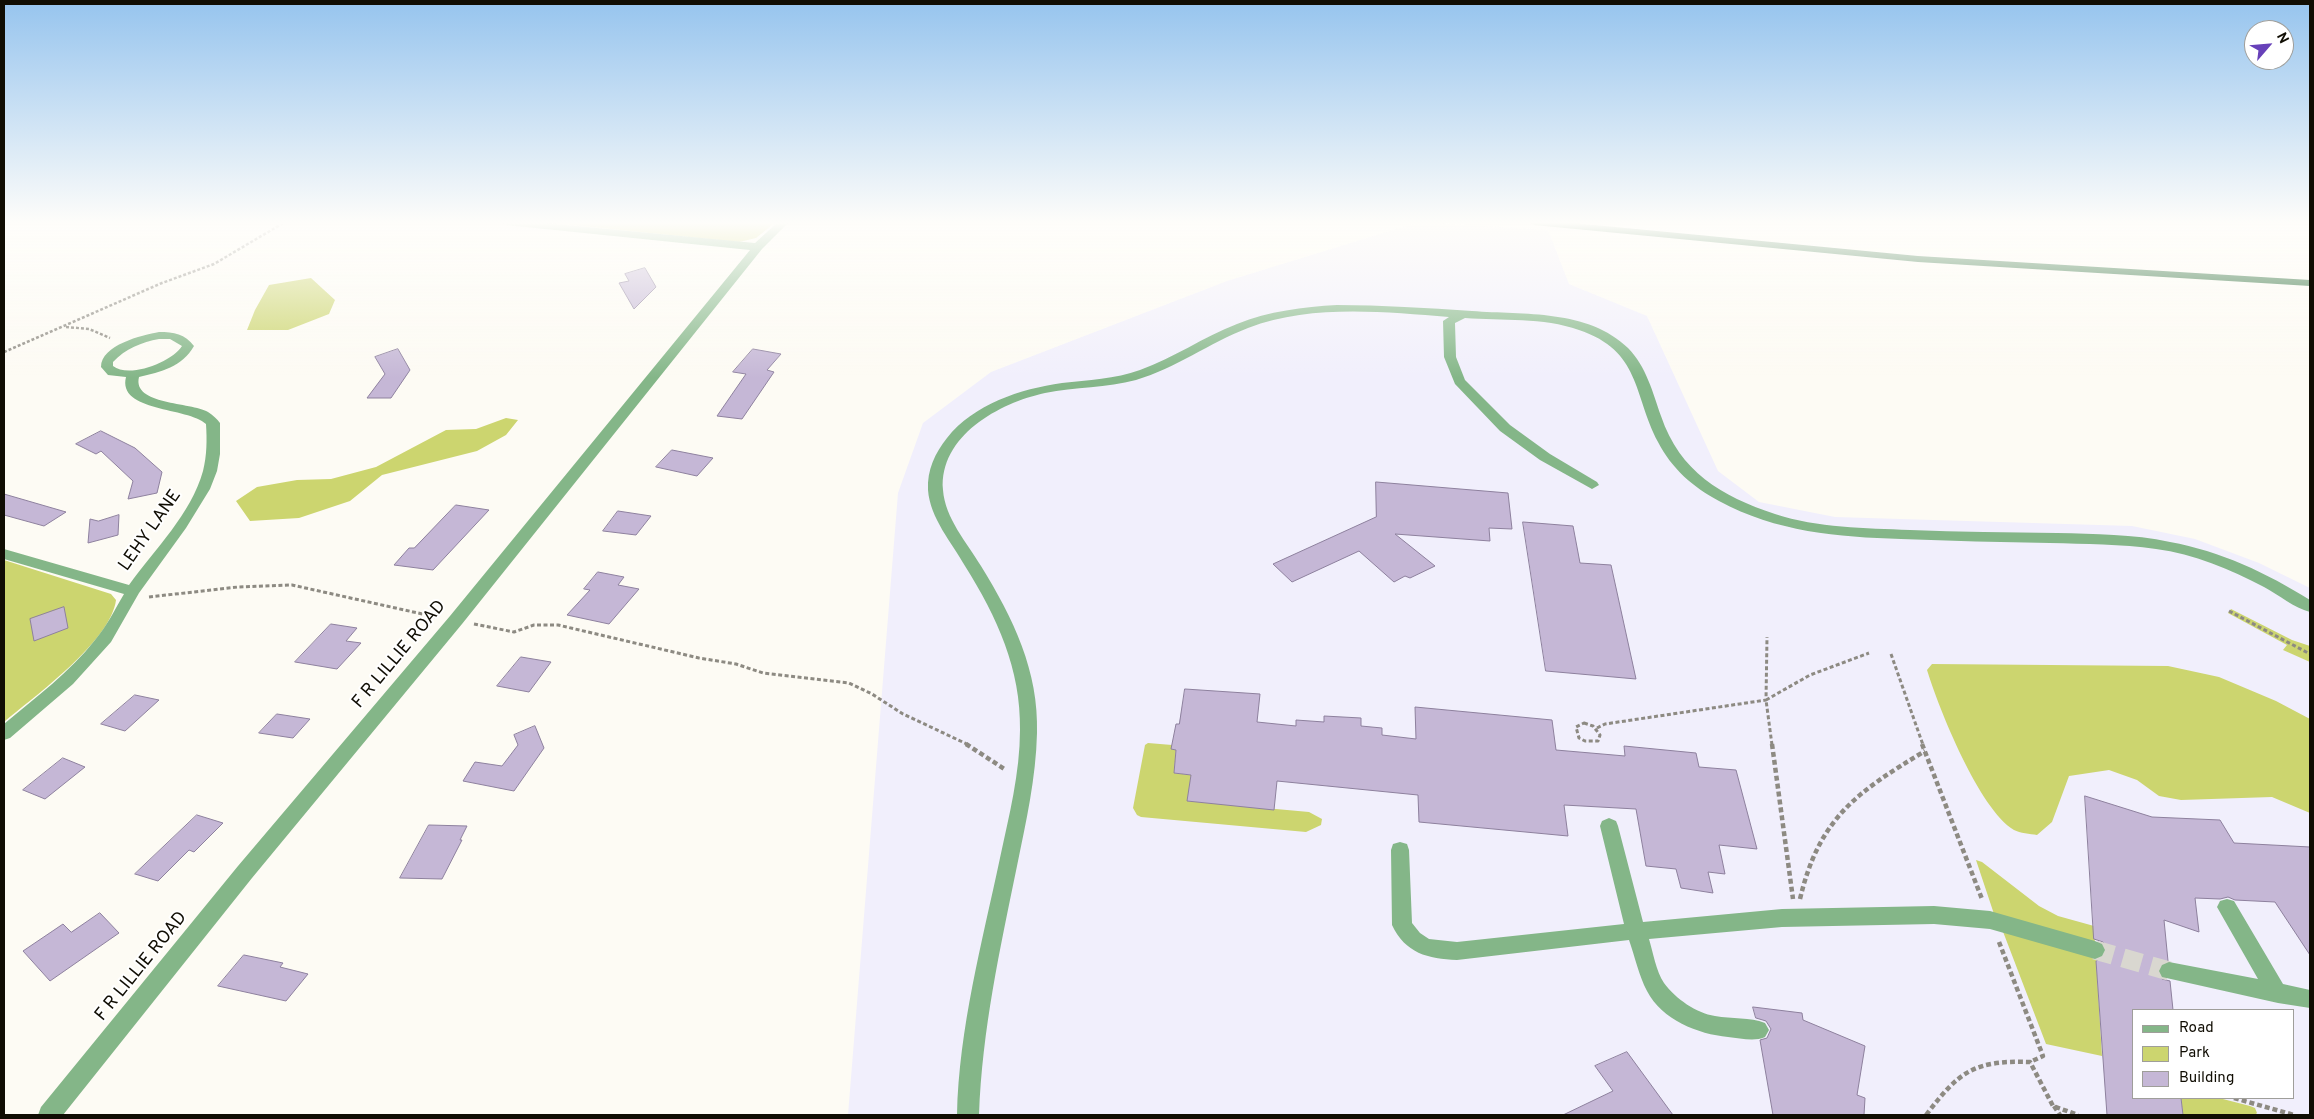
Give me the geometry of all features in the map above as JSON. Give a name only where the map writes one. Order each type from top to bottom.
[{"type":"highway","points":[[2170,274],[2310,283]]},
{"type":"street","name":"F R LILLIE ROAD","points":[[49,1115],[244,872],[456,620],[736,274]]},
{"type":"street","points":[[968,1115],[973,1044],[1023,782],[1029,724],[1020,660],[996,606],[942,516],[936,494],[936,473],[942,455],[957,432],[985,413],[1021,396],[1054,388],[1112,381],[1148,372],[1235,328],[1273,316],[1308,311],[1342,309],[1463,314],[1569,323],[1592,330],[1612,342],[1628,355],[1637,366],[1662,435],[1680,465],[1717,493],[1766,516],[1806,527],[1834,531],[2105,539],[2163,545],[2226,564],[2284,591],[2310,607]]},
{"type":"street","points":[[1463,314],[1449,321],[1450,357],[1459,381],[1505,428],[1545,458],[1592,485]]},
{"type":"street","points":[[168,335],[180,337],[188,346],[186,352],[168,364],[134,374],[112,372],[107,367],[107,361],[120,348],[153,337],[168,335]]},
{"type":"street","name":"LEHY LANE","points":[[131,595],[191,513],[205,483],[214,456],[213,423],[204,415],[136,396],[130,389],[129,382],[134,374]]},
{"type":"street","points":[[4,554],[131,595],[99,645],[36,706],[4,733]]},
{"type":"street","points":[[1609,826],[1636,931],[1655,987],[1674,1007],[1696,1021],[1715,1026],[1758,1030]]},
{"type":"street","points":[[1400,850],[1402,925],[1408,936],[1421,946],[1435,950],[1457,951],[1636,931],[1796,918],[1854,915],[1934,915],[1990,920],[2095,950]]},
{"type":"street","points":[[2227,907],[2278,994]]},
{"type":"street","points":[[2169,971],[2310,999]]},
{"type":"path","points":[[4,352],[186,274]]},
{"type":"path","points":[[65,327],[89,329],[114,339]]},
{"type":"path","points":[[131,595],[292,585],[383,606],[514,632],[534,625],[558,625],[699,658],[736,664],[763,673],[848,683],[872,694],[903,714],[976,748],[1023,782]]},
{"type":"path","points":[[2229,612],[2310,654]]},
{"type":"path","points":[[1767,637],[1766,700],[1796,918]]},
{"type":"path","points":[[1597,728],[1600,738],[1592,742],[1581,740],[1575,733],[1576,727],[1584,723],[1597,728],[1605,724],[1766,700],[1790,685],[1818,672],[1869,653]]},
{"type":"path","points":[[1891,654],[1925,751],[2043,1056],[2030,1062],[2008,1061],[1984,1065],[1968,1072],[1948,1086],[1926,1115]]},
{"type":"path","points":[[1796,918],[1804,874],[1826,832],[1836,818],[1875,782],[1925,751]]},
{"type":"path","points":[[2030,1062],[2053,1106],[2060,1115]]},
{"type":"path","points":[[2237,1099],[2294,1115]]},
{"type":"path","points":[[2053,1106],[2078,1115]]},
{"type":"path","points":[[2273,1115],[2278,1111]]},
{"type":"shaded area","points":[[1249,274],[1565,274],[1569,284],[1647,316],[1718,471],[1759,502],[1835,517],[2132,526],[2195,539],[2259,563],[2310,588],[2310,1115],[848,1115],[898,493],[923,423],[991,372]]},
{"type":"green space","points":[[311,278],[335,300],[329,314],[288,330],[247,330],[255,310],[269,285]]},
{"type":"green space","points":[[506,418],[518,420],[506,435],[477,451],[382,475],[350,501],[299,518],[250,521],[236,501],[257,487],[297,480],[331,479],[376,467],[446,430],[476,429]]},
{"type":"green space","points":[[4,560],[111,594],[116,600],[111,616],[101,633],[87,650],[52,683],[4,722]]},
{"type":"green space","points":[[2231,609],[2292,640],[2310,646],[2310,662],[2283,650],[2287,645],[2228,613]]},
{"type":"green space","points":[[1932,664],[2168,666],[2219,677],[2276,701],[2310,719],[2310,813],[2272,797],[2181,800],[2159,796],[2137,780],[2109,770],[2069,776],[2052,822],[2037,835],[2016,831],[2001,819],[1987,802],[1962,757],[1927,670]]},
{"type":"green space","points":[[1148,743],[1172,745],[1172,749],[1176,750],[1174,773],[1191,775],[1188,801],[1309,812],[1322,819],[1321,825],[1306,832],[1141,817],[1137,815],[1133,808],[1145,745]]},
{"type":"green space","points":[[1976,860],[1982,862],[2039,906],[2058,916],[2094,926],[2095,945],[1994,914]]},
{"type":"green space","points":[[2002,929],[2096,958],[2102,1056],[2046,1044]]},
{"type":"green space","points":[[2181,1099],[2223,1099],[2255,1108],[2257,1113],[2255,1115],[2183,1115]]},
{"type":"building","points":[[625,274],[649,274],[656,287],[634,309],[619,283],[629,281]]},
{"type":"building","points":[[398,349],[410,370],[391,398],[367,398],[385,374],[375,357]]},
{"type":"building","points":[[753,349],[781,354],[767,370],[774,372],[742,419],[717,416],[746,374],[733,372]]},
{"type":"building","points":[[101,431],[135,448],[162,472],[157,493],[128,499],[133,481],[101,451],[96,454],[76,444]]},
{"type":"building","points":[[672,450],[713,458],[697,476],[656,467]]},
{"type":"building","points":[[1376,482],[1508,493],[1512,529],[1489,528],[1490,541],[1395,534],[1435,566],[1410,578],[1405,576],[1394,582],[1359,551],[1292,582],[1273,564],[1376,517]]},
{"type":"building","points":[[4,494],[66,512],[44,526],[4,515]]},
{"type":"building","points":[[456,505],[489,510],[433,570],[394,565],[409,548],[414,548]]},
{"type":"building","points":[[618,511],[651,516],[636,535],[603,531]]},
{"type":"building","points":[[119,515],[118,535],[88,543],[90,519],[98,521]]},
{"type":"building","points":[[1523,522],[1573,526],[1580,563],[1611,565],[1636,679],[1546,671]]},
{"type":"building","points":[[598,572],[624,577],[618,585],[639,589],[609,624],[567,615],[590,590],[584,589]]},
{"type":"building","points":[[64,607],[68,628],[34,641],[30,619]]},
{"type":"building","points":[[331,624],[357,628],[346,641],[361,643],[337,669],[295,662]]},
{"type":"building","points":[[521,657],[551,662],[529,692],[497,686]]},
{"type":"building","points":[[1185,689],[1260,694],[1257,722],[1296,726],[1296,720],[1324,722],[1324,716],[1361,718],[1361,726],[1382,728],[1382,735],[1416,739],[1415,707],[1552,720],[1556,750],[1625,756],[1624,746],[1696,753],[1699,767],[1736,770],[1757,849],[1719,845],[1725,874],[1708,872],[1713,893],[1681,888],[1676,869],[1646,866],[1636,809],[1564,805],[1568,836],[1419,822],[1418,795],[1277,781],[1274,810],[1187,801],[1191,775],[1174,773],[1176,750],[1171,749],[1176,724],[1179,724]]},
{"type":"building","points":[[135,695],[159,700],[125,731],[101,724]]},
{"type":"building","points":[[277,714],[310,719],[293,738],[259,733]]},
{"type":"building","points":[[535,726],[544,748],[514,791],[463,781],[475,762],[502,766],[518,745],[514,735]]},
{"type":"building","points":[[63,758],[85,767],[45,799],[23,790]]},
{"type":"building","points":[[2085,796],[2152,817],[2220,820],[2234,843],[2310,847],[2310,955],[2275,902],[2235,900],[2228,897],[2220,899],[2195,898],[2199,932],[2164,920],[2168,961],[2160,964],[2157,972],[2162,979],[2170,981],[2173,1009],[2132,1009],[2132,1099],[2181,1099],[2183,1115],[2107,1115],[2096,961],[2104,957],[2107,949],[2103,942],[2094,939]]},
{"type":"building","points":[[197,815],[223,823],[194,852],[189,850],[158,881],[135,874]]},
{"type":"building","points":[[429,825],[467,826],[442,879],[400,878]]},
{"type":"building","points":[[100,913],[119,933],[50,981],[23,951],[63,924],[71,932]]},
{"type":"building","points":[[244,955],[283,963],[280,967],[308,974],[286,1001],[218,986]]},
{"type":"building","points":[[1753,1007],[1802,1013],[1803,1020],[1865,1046],[1857,1095],[1865,1098],[1864,1115],[1773,1115],[1760,1040],[1767,1038],[1771,1029],[1766,1021],[1756,1018]]},
{"type":"building","points":[[1627,1052],[1673,1115],[1563,1115],[1613,1091],[1595,1066]]},
{"type":"tunnel","points":[[2095,950],[2169,971]]}]
